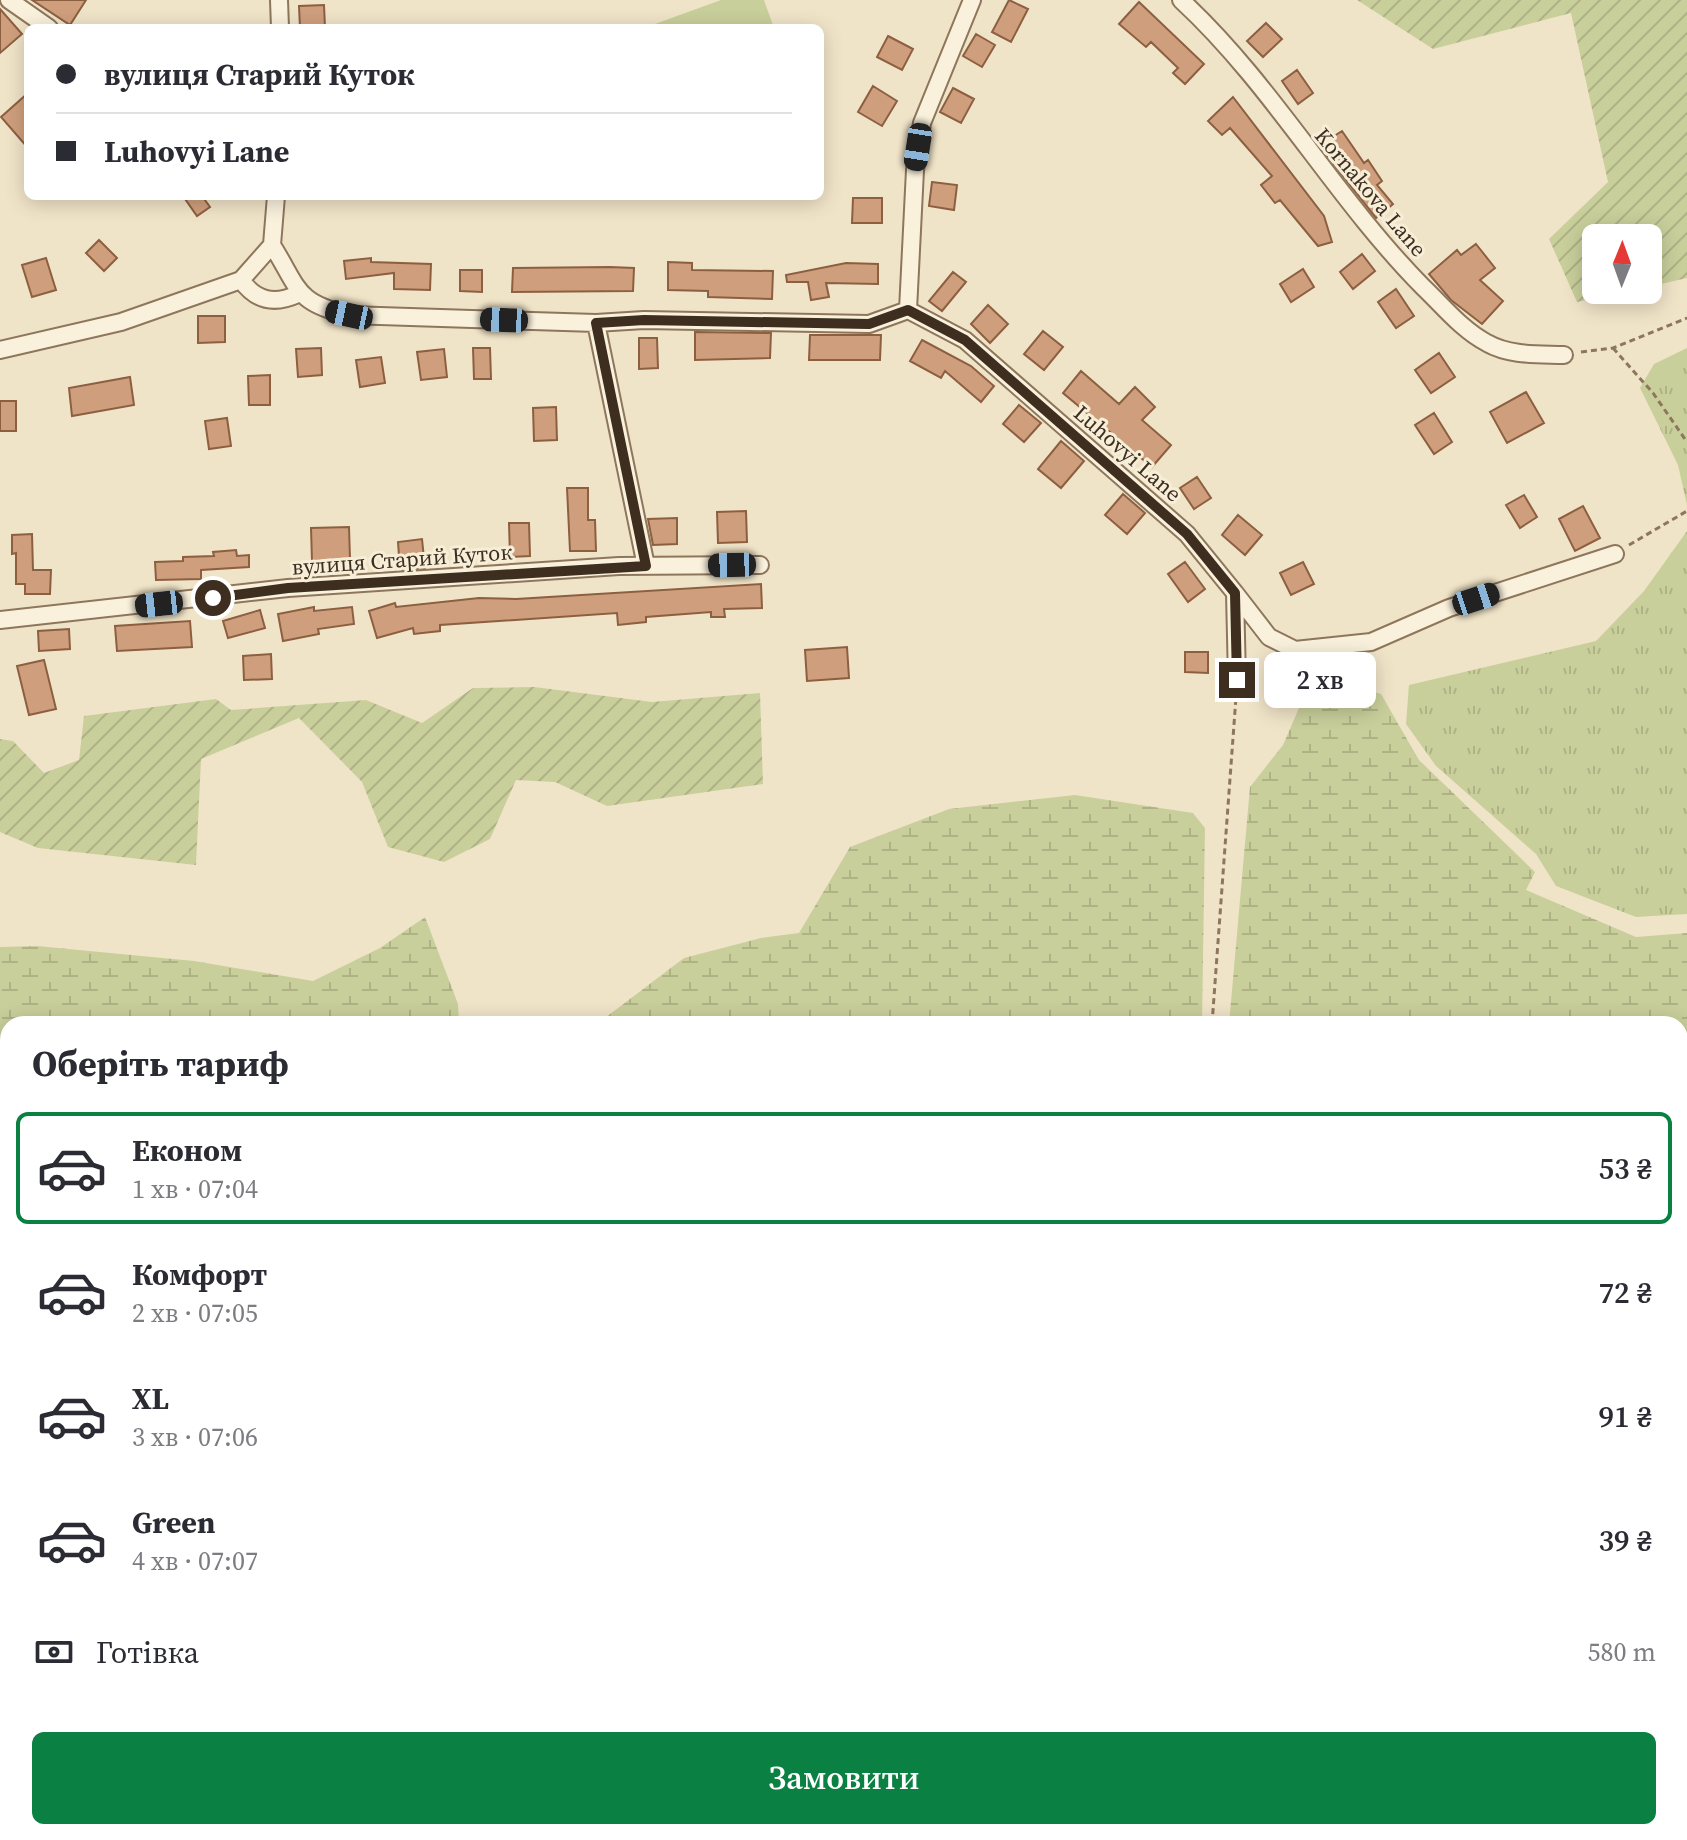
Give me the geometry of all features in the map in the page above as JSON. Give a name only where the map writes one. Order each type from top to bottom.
[{"type":"street","points":[[9,0],[43,24]]},
{"type":"street","points":[[279,0],[280,24]]},
{"type":"street","points":[[274,200],[272,245],[298,294],[322,309],[349,315],[596,323],[644,320],[869,324],[908,310],[915,170],[922,123],[972,0]]},
{"type":"street","name":"Kornakova Lane","points":[[1181,0],[1224,40],[1340,194],[1406,269],[1467,330],[1489,345],[1515,353],[1564,355]]},
{"type":"street","points":[[0,350],[121,322],[241,280],[272,245]]},
{"type":"street","points":[[241,280],[260,298],[273,301],[298,294]]},
{"type":"street","name":"Luhovyi Lane","points":[[908,310],[965,340],[1187,534],[1269,637],[1295,650],[1371,642],[1449,608],[1615,554]]},
{"type":"street","points":[[596,323],[646,566]]},
{"type":"street","name":"вулиця Старий Куток","points":[[0,620],[288,588],[646,566],[760,565]]},
{"type":"street","points":[[1235,593],[1237,680]]},
{"type":"path","points":[[1564,355],[1613,348],[1687,318]]},
{"type":"path","points":[[1613,348],[1653,393],[1687,442]]},
{"type":"path","points":[[1615,554],[1687,511]]},
{"type":"path","points":[[1213,1016],[1237,680]]},
{"type":"green space","points":[[721,0],[764,0],[773,24],[655,24]]},
{"type":"green space","points":[[1357,0],[1687,0],[1687,278],[1662,284],[1662,224],[1582,224],[1582,301],[1577,302],[1549,239],[1608,182],[1571,13],[1433,49]]},
{"type":"green space","points":[[1687,348],[1687,505],[1678,465],[1640,388],[1654,364]]},
{"type":"green space","points":[[1687,531],[1687,914],[1636,917],[1556,886],[1536,854],[1436,766],[1406,724],[1409,685],[1596,641],[1644,591]]},
{"type":"green space","points":[[1351,685],[1381,694],[1419,760],[1535,872],[1526,890],[1636,937],[1687,933],[1687,1016],[1230,1016],[1250,787],[1283,745],[1302,701]]},
{"type":"green space","points":[[534,687],[652,702],[760,693],[763,784],[607,806],[555,782],[516,780],[490,839],[444,862],[388,847],[362,782],[299,718],[201,759],[196,865],[38,848],[0,832],[0,739],[13,741],[44,773],[79,760],[84,716],[216,699],[231,710],[366,700],[422,723],[473,688]]},
{"type":"green space","points":[[1075,795],[1193,813],[1205,828],[1202,1016],[608,1016],[684,958],[761,938],[799,933],[850,847],[949,809]]},
{"type":"green space","points":[[425,917],[458,1004],[459,1016],[0,1016],[0,947],[37,946],[194,961],[313,981],[380,948]]},
{"type":"building","points":[[32,0],[86,0],[68,24]]},
{"type":"building","points":[[1009,0],[1028,9],[1011,42],[992,32]]},
{"type":"building","points":[[1139,2],[1204,64],[1185,84],[1173,73],[1178,68],[1151,42],[1146,47],[1119,24]]},
{"type":"building","points":[[324,5],[325,24],[300,24],[299,6]]},
{"type":"building","points":[[0,9],[22,34],[0,53]]},
{"type":"building","points":[[1266,23],[1282,39],[1263,57],[1247,41]]},
{"type":"building","points":[[976,34],[995,45],[982,67],[963,56]]},
{"type":"building","points":[[888,36],[913,49],[902,70],[877,57]]},
{"type":"building","points":[[1297,70],[1313,93],[1298,104],[1282,81]]},
{"type":"building","points":[[873,86],[897,101],[882,126],[858,112]]},
{"type":"building","points":[[953,88],[974,99],[961,123],[940,112]]},
{"type":"building","points":[[24,97],[24,143],[1,117]]},
{"type":"building","points":[[1233,97],[1324,216],[1332,242],[1318,246],[1280,200],[1275,203],[1261,185],[1272,176],[1230,128],[1222,135],[1208,121]]},
{"type":"building","points":[[1342,131],[1364,163],[1368,160],[1382,181],[1377,185],[1393,204],[1376,218],[1325,153],[1336,145],[1331,138]]},
{"type":"building","points":[[932,182],[957,185],[954,210],[929,206]]},
{"type":"building","points":[[853,198],[882,198],[882,223],[852,223]]},
{"type":"building","points":[[186,200],[205,200],[210,207],[197,216]]},
{"type":"building","points":[[99,240],[117,258],[104,271],[86,253]]},
{"type":"building","points":[[1476,244],[1495,268],[1480,280],[1503,301],[1482,324],[1451,300],[1429,274],[1457,250],[1461,255]]},
{"type":"building","points":[[1362,254],[1375,271],[1353,289],[1340,272]]},
{"type":"building","points":[[46,258],[56,290],[32,297],[22,265]]},
{"type":"building","points":[[371,258],[371,262],[431,264],[430,290],[394,289],[394,273],[346,279],[344,261]]},
{"type":"building","points":[[668,262],[692,263],[692,270],[773,271],[772,299],[708,297],[708,291],[668,290]]},
{"type":"building","points":[[846,263],[878,264],[878,284],[826,283],[829,297],[811,300],[808,282],[787,282],[786,275]]},
{"type":"building","points":[[513,268],[634,268],[633,291],[512,292]]},
{"type":"building","points":[[1303,269],[1314,287],[1291,302],[1280,284]]},
{"type":"building","points":[[460,270],[482,270],[482,292],[460,291]]},
{"type":"building","points":[[953,272],[966,282],[942,311],[929,301]]},
{"type":"building","points":[[1396,289],[1414,316],[1396,328],[1378,302]]},
{"type":"building","points":[[988,305],[1008,324],[990,343],[971,324]]},
{"type":"building","points":[[198,316],[225,316],[225,342],[198,343]]},
{"type":"building","points":[[1043,331],[1063,347],[1044,370],[1024,354]]},
{"type":"building","points":[[695,332],[771,333],[770,358],[695,360]]},
{"type":"building","points":[[810,335],[881,335],[880,360],[809,360]]},
{"type":"building","points":[[639,338],[657,338],[658,368],[639,369]]},
{"type":"building","points":[[922,340],[971,366],[994,386],[981,402],[945,371],[941,378],[910,361]]},
{"type":"building","points":[[321,348],[322,375],[298,377],[296,349]]},
{"type":"building","points":[[473,348],[490,348],[491,379],[474,379]]},
{"type":"building","points":[[444,349],[447,377],[421,380],[417,352]]},
{"type":"building","points":[[1439,353],[1455,377],[1431,393],[1415,370]]},
{"type":"building","points":[[381,357],[385,383],[360,387],[356,360]]},
{"type":"building","points":[[1081,371],[1119,404],[1135,387],[1155,407],[1142,420],[1171,445],[1152,467],[1063,393]]},
{"type":"building","points":[[270,375],[270,405],[249,405],[248,376]]},
{"type":"building","points":[[130,377],[134,405],[72,416],[69,388]]},
{"type":"building","points":[[1526,392],[1544,423],[1507,443],[1490,412]]},
{"type":"building","points":[[0,401],[16,401],[16,431],[0,431]]},
{"type":"building","points":[[1019,405],[1041,423],[1024,442],[1003,424]]},
{"type":"building","points":[[556,407],[557,440],[534,441],[533,408]]},
{"type":"building","points":[[1434,413],[1452,442],[1434,454],[1415,425]]},
{"type":"building","points":[[227,418],[231,446],[209,449],[205,421]]},
{"type":"building","points":[[1061,441],[1084,461],[1061,488],[1038,469]]},
{"type":"building","points":[[1197,477],[1211,498],[1194,509],[1180,488]]},
{"type":"building","points":[[567,488],[588,488],[588,520],[595,520],[596,551],[570,551]]},
{"type":"building","points":[[1123,494],[1145,513],[1127,534],[1105,515]]},
{"type":"building","points":[[1524,495],[1537,517],[1520,528],[1506,505]]},
{"type":"building","points":[[1583,506],[1600,538],[1575,551],[1559,519]]},
{"type":"building","points":[[746,511],[747,542],[718,543],[717,512]]},
{"type":"building","points":[[1238,515],[1262,535],[1245,555],[1222,535]]},
{"type":"building","points":[[677,518],[677,544],[653,545],[648,519]]},
{"type":"building","points":[[509,523],[529,523],[530,556],[510,557]]},
{"type":"building","points":[[349,527],[350,559],[312,561],[311,528]]},
{"type":"building","points":[[32,534],[33,570],[51,570],[50,594],[25,594],[25,584],[16,584],[16,553],[12,554],[12,535]]},
{"type":"building","points":[[422,539],[425,568],[400,570],[398,542]]},
{"type":"building","points":[[236,550],[237,556],[249,555],[249,567],[201,570],[201,579],[156,580],[155,562],[183,561],[183,557],[214,556],[213,552]]},
{"type":"building","points":[[1185,562],[1205,589],[1188,602],[1168,574]]},
{"type":"building","points":[[1303,562],[1314,584],[1291,595],[1280,573]]},
{"type":"building","points":[[761,584],[762,608],[724,609],[725,617],[711,617],[711,612],[646,617],[646,622],[618,625],[617,613],[440,625],[440,631],[414,634],[413,628],[377,638],[369,611],[395,603],[396,607],[479,598],[516,599]]},
{"type":"building","points":[[314,607],[314,611],[352,607],[354,624],[318,629],[319,634],[283,641],[278,614]]},
{"type":"building","points":[[260,610],[265,628],[228,638],[223,621]]},
{"type":"building","points":[[190,621],[192,647],[117,651],[115,626]]},
{"type":"building","points":[[69,629],[70,649],[39,651],[38,631]]},
{"type":"building","points":[[847,647],[849,678],[807,681],[805,650]]},
{"type":"building","points":[[1185,652],[1208,652],[1208,673],[1185,672]]},
{"type":"building","points":[[271,654],[272,679],[244,680],[243,656]]},
{"type":"building","points":[[44,660],[56,709],[29,715],[17,666]]},
{"type":"route","points":[[213,598],[288,588],[646,566],[596,323],[644,320],[869,324],[908,310],[965,340],[1187,534],[1235,593],[1237,680]]}]
